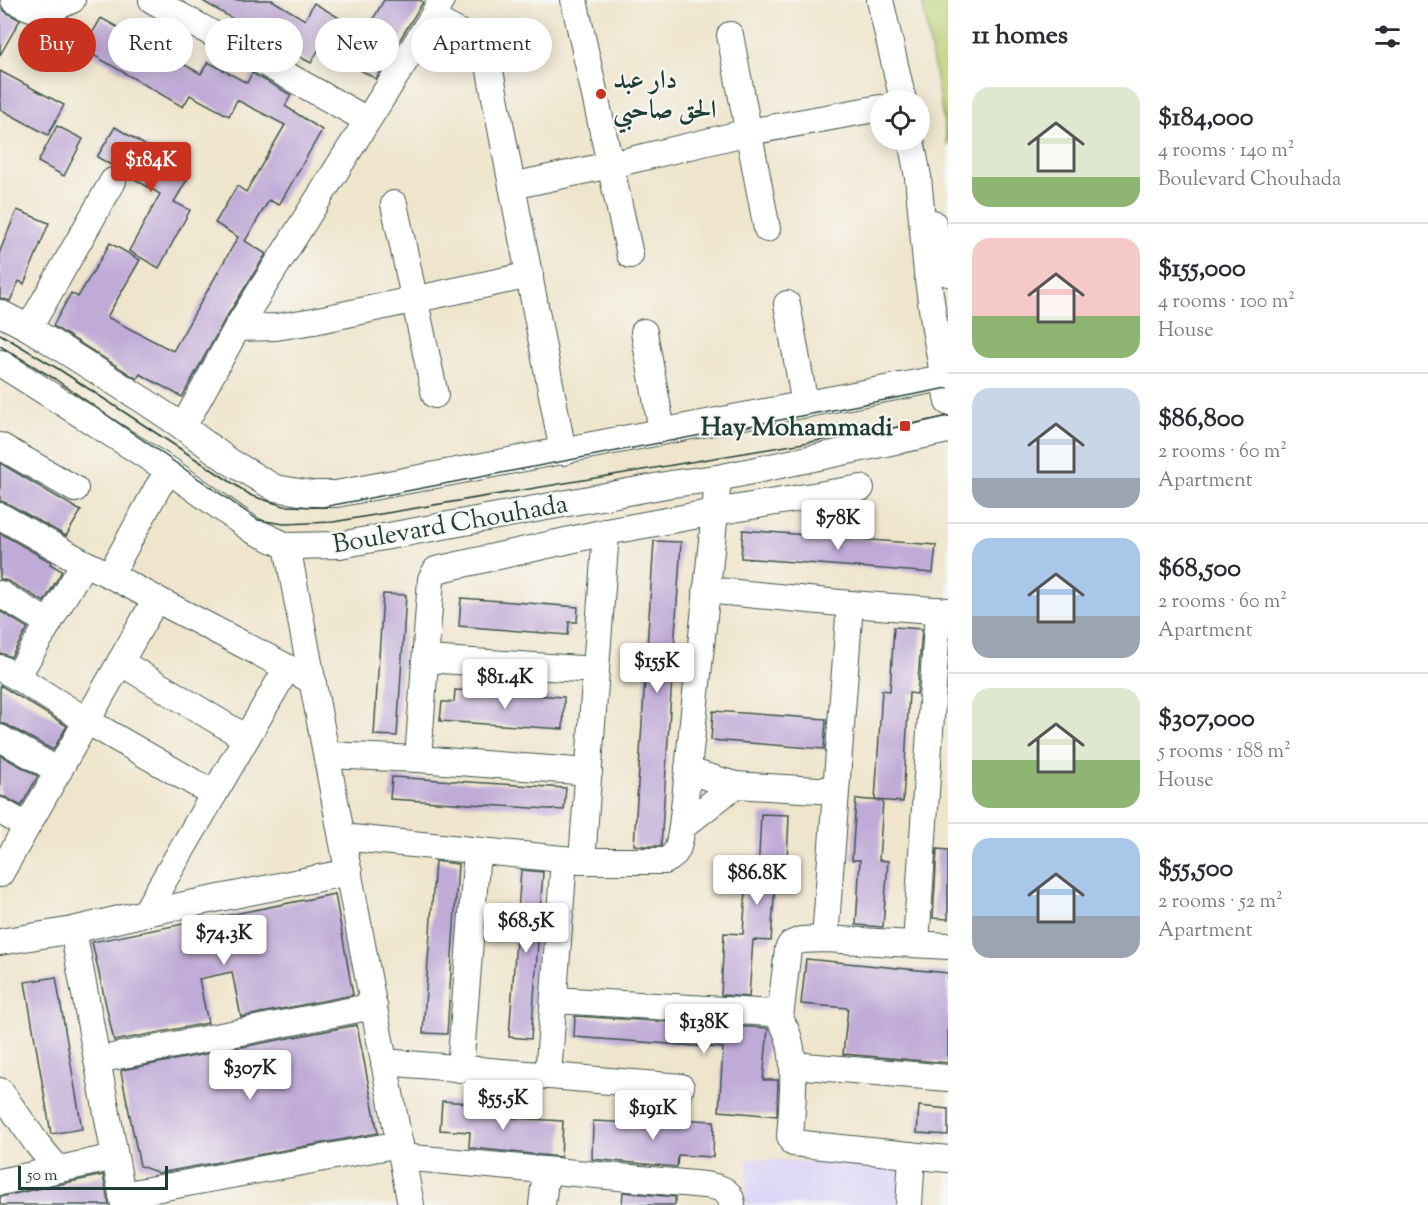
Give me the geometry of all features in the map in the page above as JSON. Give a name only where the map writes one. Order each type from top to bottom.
[{"type":"street","points":[[14,0],[40,11],[72,0]]},
{"type":"street","points":[[152,0],[367,120]]},
{"type":"street","points":[[574,0],[630,255]]},
{"type":"street","points":[[880,0],[901,90]]},
{"type":"street","points":[[183,427],[237,328],[437,9],[473,40],[483,52],[490,71],[563,452]]},
{"type":"street","points":[[730,35],[768,230]]},
{"type":"street","points":[[512,186],[749,132],[870,110]]},
{"type":"street","points":[[913,150],[918,177],[927,273],[946,386]]},
{"type":"street","points":[[918,177],[947,266]]},
{"type":"street","points":[[29,328],[113,181]]},
{"type":"street","points":[[394,204],[435,395]]},
{"type":"street","points":[[237,328],[276,327],[314,321],[530,275]]},
{"type":"street","points":[[787,304],[805,405]]},
{"type":"street","name":"Boulevard Chouhada","points":[[0,313],[29,328],[146,402],[229,461],[275,488],[312,494],[336,494],[805,405],[946,386]]},
{"type":"street","points":[[644,332],[662,431]]},
{"type":"street","name":"Boulevard Chouhada","points":[[0,363],[170,471],[252,530],[287,546],[340,545],[671,484],[718,478],[948,430]]},
{"type":"street","points":[[0,446],[75,489]]},
{"type":"street","points":[[110,575],[158,487],[170,471]]},
{"type":"street","points":[[342,837],[573,860],[665,861],[672,858],[677,853],[682,827],[718,478]]},
{"type":"street","points":[[418,759],[431,579],[436,570],[606,532],[861,488]]},
{"type":"street","points":[[0,516],[84,564],[110,575],[313,681]]},
{"type":"street","points":[[548,1076],[554,1000],[588,771],[606,532]]},
{"type":"street","points":[[287,546],[411,1205]]},
{"type":"street","points":[[84,564],[49,623],[9,673],[214,794]]},
{"type":"street","points":[[706,590],[850,604],[943,610],[916,944]]},
{"type":"street","points":[[0,594],[49,623]]},
{"type":"street","points":[[0,874],[156,599]]},
{"type":"street","points":[[825,939],[850,604]]},
{"type":"street","points":[[426,659],[596,670]]},
{"type":"street","points":[[120,662],[246,738]]},
{"type":"street","points":[[145,913],[287,668]]},
{"type":"street","points":[[0,738],[59,771]]},
{"type":"street","points":[[327,755],[588,771]]},
{"type":"street","points":[[688,771],[735,784],[835,791]]},
{"type":"street","points":[[682,827],[735,784]]},
{"type":"street","points":[[0,811],[27,826]]},
{"type":"street","points":[[460,1069],[477,851]]},
{"type":"street","points":[[0,942],[73,930],[145,913],[349,872]]},
{"type":"street","points":[[73,930],[123,1200],[401,1151],[546,1171],[720,1187],[732,1199],[732,1205]]},
{"type":"street","points":[[780,1018],[788,949],[801,940],[825,939],[948,946]]},
{"type":"street","points":[[554,1000],[773,1013],[780,1018],[787,1032],[793,1065],[790,1136],[793,1143],[948,1159]]},
{"type":"street","points":[[97,1060],[374,1006]]},
{"type":"street","points":[[384,1062],[681,1087]]},
{"type":"street","points":[[793,1065],[948,1078]]},
{"type":"street","points":[[0,1091],[58,1169]]},
{"type":"street","points":[[909,1205],[912,1155]]},
{"type":"street","points":[[0,1182],[115,1157]]},
{"type":"street","points":[[542,1205],[546,1171]]},
{"type":"shaded area","points":[[748,1158],[910,1169],[907,1205],[745,1205]]},
{"type":"green space","points":[[922,0],[948,0],[948,146]]},
{"type":"building","points":[[201,0],[272,0],[302,18],[231,18]]},
{"type":"building","points":[[384,0],[420,0],[423,2],[411,18],[399,41],[399,18],[374,18]]},
{"type":"building","points":[[314,3],[340,18],[315,18],[315,56],[311,63],[303,59],[303,19],[305,20]]},
{"type":"building","points":[[0,7],[18,19],[18,24],[0,55]]},
{"type":"building","points":[[101,18],[108,22],[108,64],[96,57],[96,27]]},
{"type":"building","points":[[205,67],[205,72],[227,72],[247,83],[252,73],[291,95],[285,106],[322,130],[279,205],[269,200],[245,241],[266,254],[224,321],[182,397],[140,374],[137,379],[53,326],[71,293],[78,297],[110,243],[140,260],[107,317],[173,351],[238,237],[215,223],[237,186],[246,192],[285,125],[237,100],[229,116],[190,95],[183,107],[123,72],[193,72],[193,70],[201,74]]},
{"type":"building","points":[[0,71],[64,105],[48,135],[0,109]]},
{"type":"building","points":[[364,72],[380,72],[376,79]]},
{"type":"building","points":[[57,126],[83,139],[64,176],[38,162]]},
{"type":"building","points":[[115,127],[191,173],[174,202],[190,210],[159,268],[129,251],[160,194],[126,174],[121,168],[97,157]]},
{"type":"building","points":[[17,210],[49,223],[24,284],[19,281],[10,301],[0,298],[0,251]]},
{"type":"building","points":[[0,463],[81,511],[66,536],[0,501]]},
{"type":"building","points":[[743,530],[936,545],[933,573],[741,558]]},
{"type":"building","points":[[0,533],[51,562],[50,564],[62,571],[44,602],[8,581],[0,579]]},
{"type":"building","points":[[654,541],[681,542],[661,846],[644,846],[634,845]]},
{"type":"building","points":[[383,594],[406,595],[397,736],[374,735]]},
{"type":"building","points":[[461,598],[578,607],[577,622],[569,622],[568,635],[459,626]]},
{"type":"building","points":[[0,611],[28,628],[11,657],[0,653]]},
{"type":"building","points":[[894,627],[922,629],[917,694],[909,693],[903,802],[875,800],[882,690],[890,691]]},
{"type":"building","points":[[0,685],[67,726],[53,750],[0,723]]},
{"type":"building","points":[[455,690],[564,697],[563,729],[440,721],[442,702],[454,702]]},
{"type":"building","points":[[713,711],[826,719],[824,749],[711,740]]},
{"type":"building","points":[[0,755],[38,776],[21,806],[0,796]]},
{"type":"building","points":[[392,777],[566,788],[564,810],[390,799]]},
{"type":"building","points":[[856,799],[883,801],[879,860],[888,861],[883,927],[856,925],[860,860],[852,860]]},
{"type":"building","points":[[761,814],[789,815],[786,884],[775,883],[771,941],[753,940],[749,997],[721,995],[724,933],[743,934],[747,875],[758,876]]},
{"type":"building","points":[[937,849],[948,850],[948,919],[933,918]]},
{"type":"building","points":[[435,861],[458,864],[447,1034],[423,1033]]},
{"type":"building","points":[[521,870],[543,872],[531,1039],[509,1037]]},
{"type":"building","points":[[335,894],[353,995],[241,1017],[232,972],[199,979],[208,1023],[114,1041],[92,942]]},
{"type":"building","points":[[806,959],[948,973],[948,1063],[843,1054],[848,1008],[801,1004]]},
{"type":"building","points":[[56,977],[82,1129],[51,1134],[25,982]]},
{"type":"building","points":[[575,1016],[766,1028],[768,1029],[763,1080],[778,1080],[777,1116],[719,1111],[723,1048],[574,1037]]},
{"type":"building","points":[[357,1025],[378,1133],[159,1173],[140,1166],[122,1070]]},
{"type":"building","points":[[442,1101],[468,1103],[473,1113],[498,1114],[497,1117],[563,1121],[561,1157],[471,1148],[469,1147],[470,1132],[440,1130]]},
{"type":"building","points":[[919,1106],[948,1109],[948,1135],[917,1133]]},
{"type":"building","points":[[657,1118],[714,1121],[713,1157],[678,1155],[677,1167],[592,1159],[593,1121],[657,1124]]},
{"type":"building","points":[[103,1175],[109,1205],[0,1205],[0,1197]]},
{"type":"building","points":[[623,1192],[675,1197],[675,1205],[622,1205]]},
{"type":"tram line","points":[[0,334],[60,370],[252,496],[284,506],[323,507],[948,388]]},
{"type":"tram line","points":[[0,346],[55,379],[258,520],[284,524],[333,522],[905,426],[948,416]]},
{"type":"place","name":"دار عبد الحق صاحبي","points":[[601,94]]},
{"type":"place","name":"Hay Mohammadi","points":[[905,426]]}]
